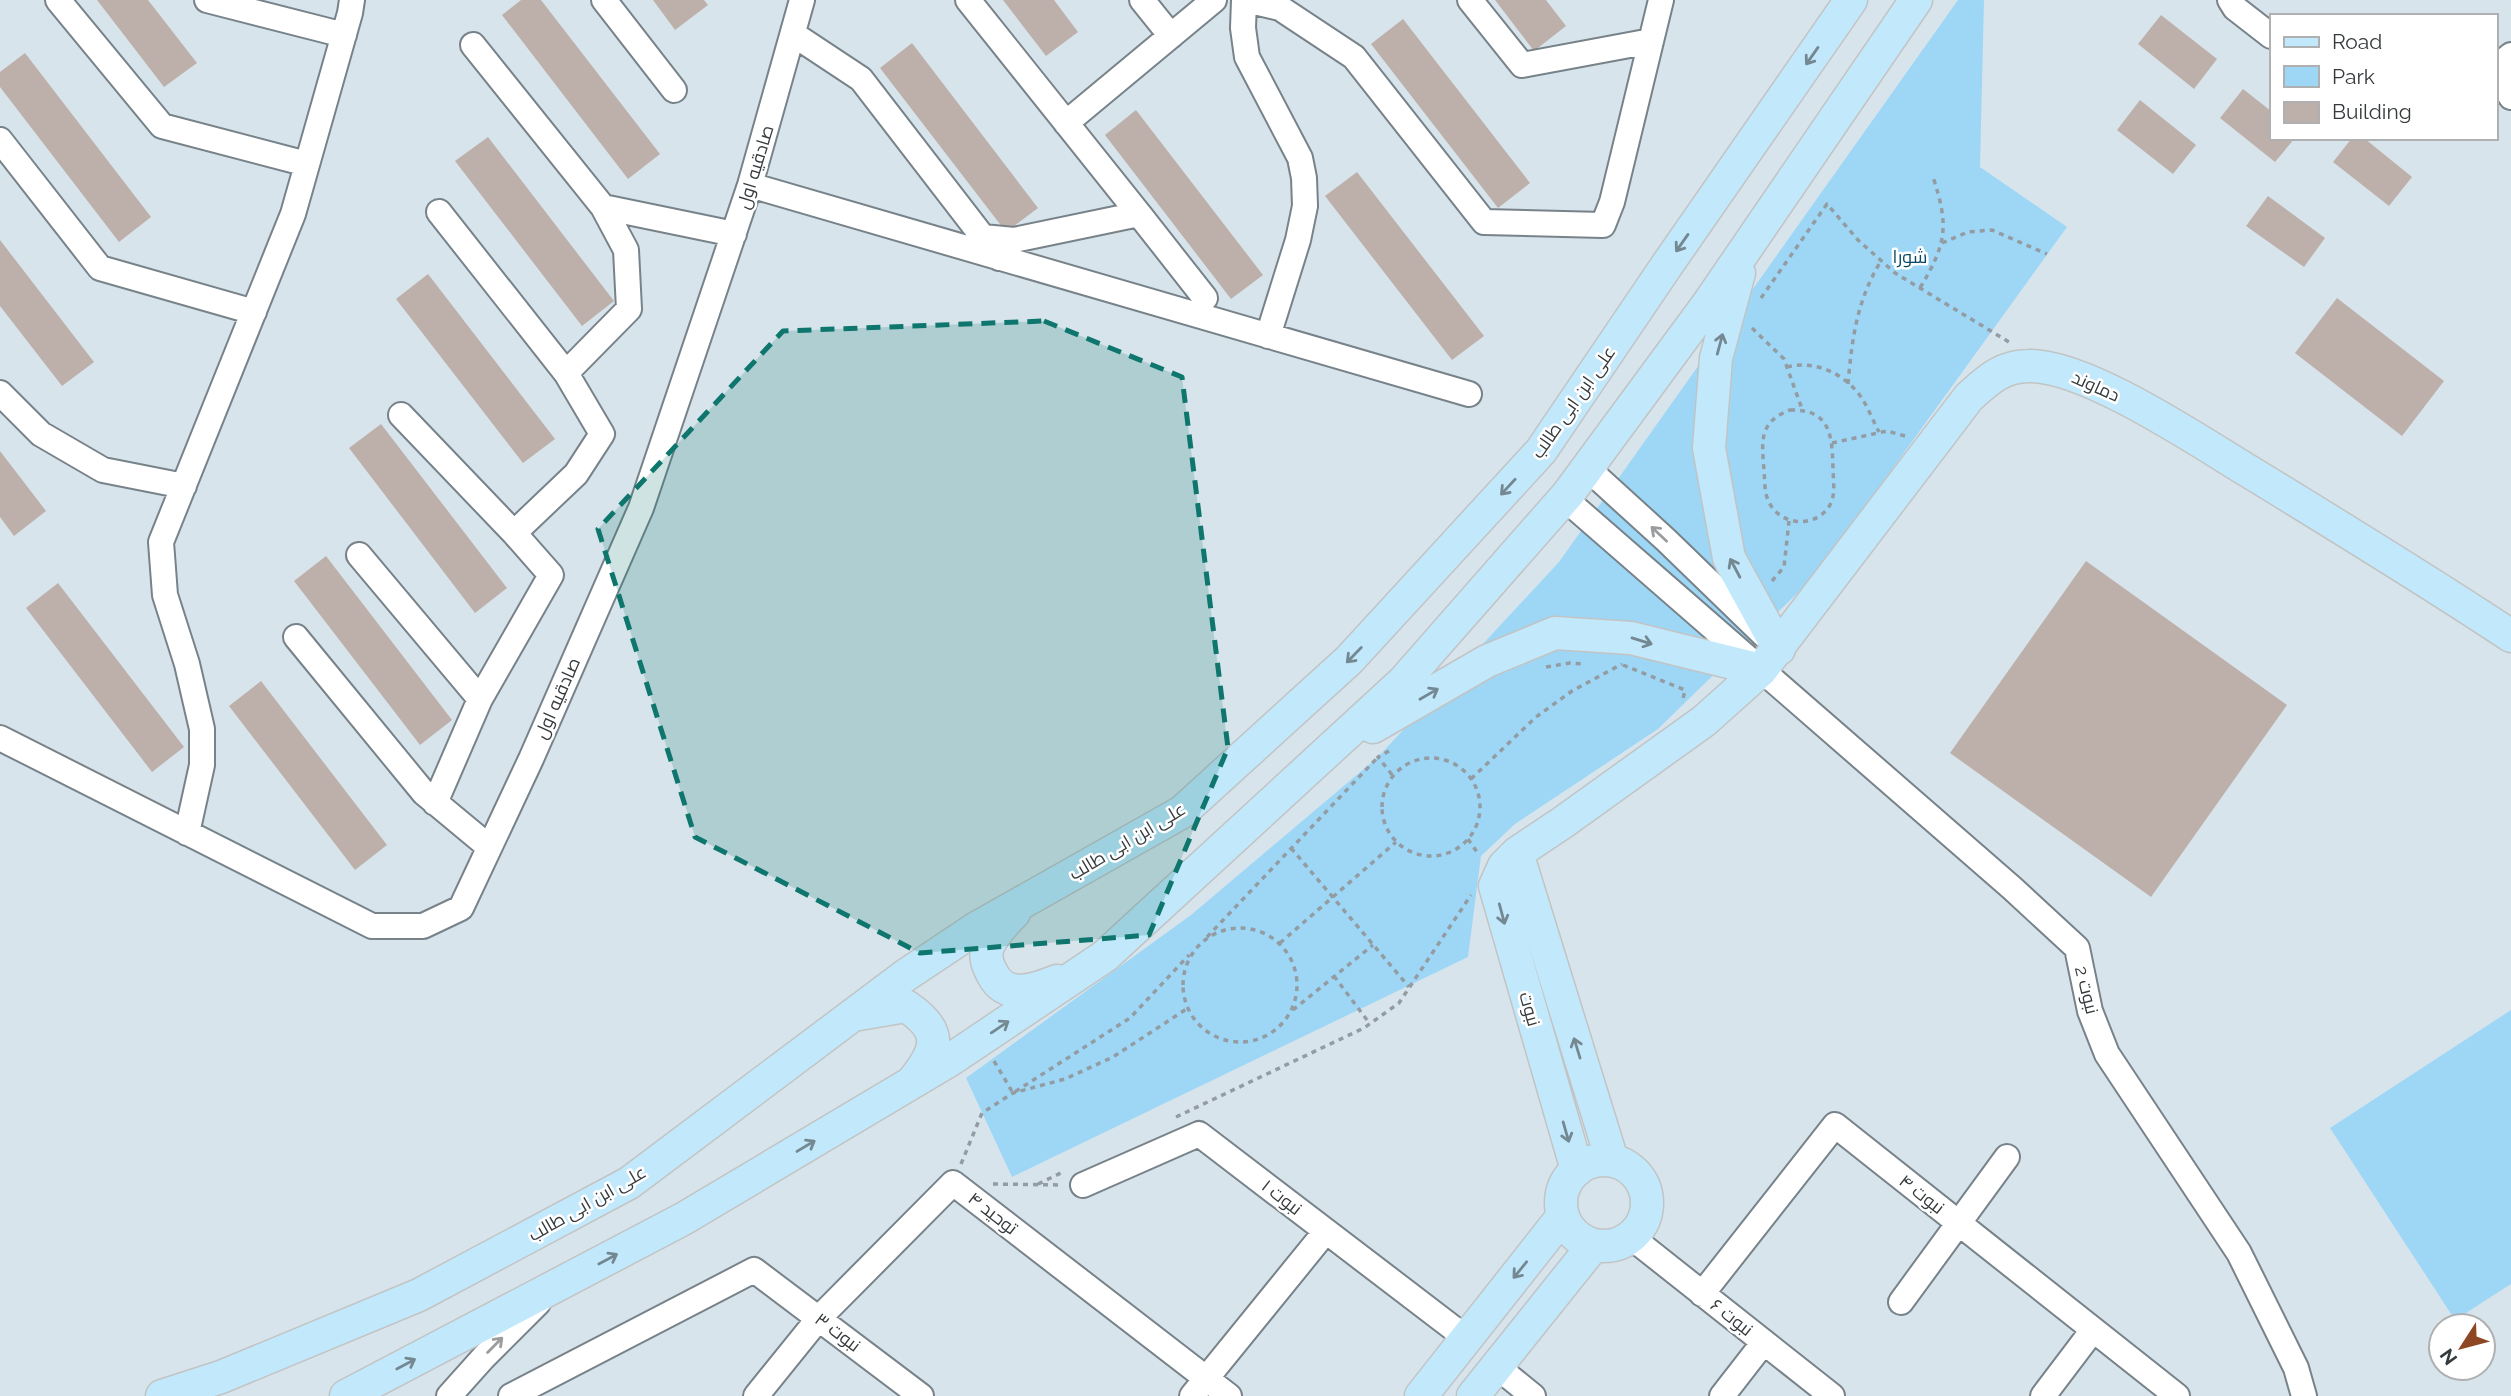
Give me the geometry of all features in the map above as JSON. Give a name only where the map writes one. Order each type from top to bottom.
[{"type":"main road","name":"علی ابن ابی طالب","points":[[162,1396],[221,1377],[419,1295],[629,1183],[906,975],[975,929],[1182,812],[1349,660],[1541,451],[1851,0]]},
{"type":"main road","points":[[346,1396],[683,1219],[981,1040],[1105,956],[1403,682],[1564,498],[1708,304],[1916,0]]},
{"type":"main road","points":[[1328,753],[1487,662],[1555,633],[1631,638],[1656,646],[1770,660],[1751,598],[1729,558],[1709,448],[1716,358],[1746,247]]},
{"type":"main road","name":"دماوند","points":[[1770,660],[1969,397],[1995,374],[2012,367],[2029,365],[2052,368],[2111,391],[2204,444],[2416,573],[2511,636]]},
{"type":"main road","name":"نبوت","points":[[1577,1170],[1495,886],[1504,866],[1517,853],[1704,721],[1770,660]]},
{"type":"main road","name":"نبوت","points":[[1517,853],[1612,1160]]},
{"type":"main road","points":[[1027,900],[1006,921],[988,948],[986,964],[996,981],[1012,991],[1030,991],[1084,971]]},
{"type":"main road","points":[[853,1015],[906,1006],[919,1015],[931,1033],[934,1049],[926,1066],[912,1083]]},
{"type":"main road","points":[[1595,1160],[1612,1160],[1628,1166],[1640,1178],[1647,1194],[1647,1211],[1641,1226],[1631,1237],[1612,1246],[1593,1246],[1576,1237],[1563,1216],[1560,1207],[1562,1191],[1569,1177],[1577,1170],[1595,1160]]},
{"type":"main road","points":[[1421,1396],[1563,1216]]},
{"type":"main road","points":[[1473,1396],[1593,1246]]},
{"type":"street","points":[[58,0],[162,126],[307,164]]},
{"type":"street","points":[[207,0],[344,35]]},
{"type":"street","points":[[187,833],[202,765],[202,729],[187,664],[165,594],[161,542],[293,214],[352,0]]},
{"type":"street","points":[[604,0],[674,90]]},
{"type":"street","name":"صادقیه اول","points":[[0,738],[372,926],[423,926],[460,908],[531,759],[641,508],[750,185],[802,0]]},
{"type":"street","points":[[968,0],[1205,298]]},
{"type":"street","points":[[1142,0],[1171,36]]},
{"type":"street","points":[[1066,123],[1214,0]]},
{"type":"street","points":[[1268,336],[1298,240],[1305,206],[1304,178],[1300,158],[1247,57],[1243,28],[1245,0],[1280,8],[1354,57],[1484,222],[1603,225],[1612,202],[1661,0]]},
{"type":"street","points":[[1470,0],[1522,65],[1651,41]]},
{"type":"street","points":[[2230,0],[2235,8],[2270,35]]},
{"type":"street","points":[[793,34],[861,79],[999,258]]},
{"type":"street","points":[[473,45],[603,207],[626,250],[629,309],[566,373]]},
{"type":"street","points":[[2511,55],[2505,60],[2498,77],[2511,97]]},
{"type":"street","points":[[0,140],[100,268],[254,312]]},
{"type":"street","points":[[750,185],[1469,394]]},
{"type":"street","points":[[603,207],[734,234]]},
{"type":"street","points":[[439,212],[566,373],[602,434],[576,474],[514,533]]},
{"type":"street","points":[[983,237],[1014,240],[1139,214]]},
{"type":"street","points":[[0,393],[41,434],[103,470],[184,486]]},
{"type":"street","points":[[401,415],[551,575],[480,699],[435,803]]},
{"type":"street","points":[[1587,468],[1666,540],[1770,660]]},
{"type":"street","points":[[1564,498],[1770,660]]},
{"type":"street","points":[[359,555],[480,699]]},
{"type":"street","points":[[296,637],[424,793],[489,847]]},
{"type":"street","name":"نبوت 2","points":[[1770,660],[2077,948],[2090,1010],[2107,1054],[2239,1253],[2296,1368],[2304,1396]]},
{"type":"street","name":"نبوت ۴","points":[[1702,1294],[1835,1125],[2177,1396]]},
{"type":"street","name":"نبوت ۱","points":[[1079,1175],[1199,1134],[1466,1338]]},
{"type":"street","points":[[1901,1302],[2007,1157]]},
{"type":"street","name":"توحید ۴","points":[[756,1396],[819,1318],[953,1183],[1199,1387],[1229,1396]]},
{"type":"street","points":[[1199,1387],[1326,1231]]},
{"type":"street","name":"نبوت ۶","points":[[1631,1237],[1832,1396]]},
{"type":"street","name":"نبوت ۳","points":[[511,1396],[754,1270],[921,1396]]},
{"type":"street","points":[[449,1396],[482,1358],[553,1288]]},
{"type":"street","points":[[2043,1396],[2093,1330]]},
{"type":"street","points":[[1722,1396],[1764,1342]]},
{"type":"street","points":[[1496,1366],[1533,1396]]},
{"type":"path","points":[[1920,288],[1942,243],[1944,212],[1933,177]]},
{"type":"path","points":[[1759,300],[1827,204],[1858,240],[1895,273],[2052,368]]},
{"type":"path","points":[[1942,243],[1968,232],[1992,230],[2047,254]]},
{"type":"path","points":[[1848,384],[1854,326],[1867,283],[1881,261]]},
{"type":"path","points":[[1729,309],[1768,341],[1784,359],[1803,410]]},
{"type":"path","points":[[1787,367],[1801,363],[1818,366],[1841,377],[1861,396],[1879,432]]},
{"type":"path","points":[[1790,410],[1803,410],[1824,421],[1830,432],[1833,497],[1829,507],[1812,520],[1789,521],[1779,516],[1766,498],[1762,443],[1770,422],[1779,414],[1790,410]]},
{"type":"path","points":[[1832,443],[1887,431],[1933,444]]},
{"type":"path","points":[[1751,598],[1769,585],[1784,567],[1789,521]]},
{"type":"path","points":[[1471,779],[1536,717],[1572,691],[1656,646]]},
{"type":"path","points":[[1538,669],[1570,663],[1595,664]]},
{"type":"path","points":[[1608,664],[1621,665],[1685,690],[1681,709]]},
{"type":"path","points":[[1079,1175],[1038,1184],[953,1183],[982,1113],[1130,1018],[1378,757],[1389,750]]},
{"type":"path","points":[[1378,757],[1393,776]]},
{"type":"path","points":[[1429,757],[1453,763],[1471,779],[1478,793],[1480,810],[1477,825],[1468,839],[1456,850],[1440,856],[1424,856],[1409,851],[1396,842],[1386,828],[1382,813],[1382,796],[1399,768],[1413,760],[1429,757]]},
{"type":"path","points":[[1280,943],[1396,842]]},
{"type":"path","points":[[1292,848],[1409,987]]},
{"type":"path","points":[[1176,1117],[1370,1024],[1399,1003],[1474,891]]},
{"type":"path","points":[[1207,937],[1225,929],[1244,927],[1263,932],[1280,943],[1291,958],[1297,975],[1297,994],[1292,1011]]},
{"type":"path","points":[[1193,951],[1185,969],[1183,989],[1188,1008],[1198,1023],[1212,1035],[1229,1041],[1248,1042],[1265,1037],[1280,1026],[1292,1011],[1373,945]]},
{"type":"path","points":[[1335,976],[1370,1024]]},
{"type":"path","points":[[1013,1093],[1065,1079],[1113,1057],[1188,1008]]},
{"type":"path","points":[[981,1040],[1013,1093]]},
{"type":"path","points":[[1038,1184],[1079,1175]]},
{"type":"highlighted area","points":[[1044,321],[1182,377],[1228,748],[1149,935],[920,953],[695,837],[598,529],[783,331]]},
{"type":"green space","name":"شورا","points":[[1958,0],[1984,0],[1980,167],[2067,227],[1815,576],[1658,729],[1515,824],[1481,856],[1468,957],[1012,1177],[966,1078],[1191,915],[1378,757],[1559,562]]},
{"type":"green space","points":[[2511,1010],[2511,1284],[2467,1312],[2450,1312],[2330,1128]]},
{"type":"building","points":[[97,0],[148,0],[197,63],[164,87]]},
{"type":"building","points":[[521,0],[541,0],[660,154],[628,179],[502,15]]},
{"type":"building","points":[[653,0],[704,0],[708,5],[675,30]]},
{"type":"building","points":[[1003,0],[1054,0],[1078,32],[1046,56]]},
{"type":"building","points":[[1495,0],[1546,0],[1566,26],[1534,51]]},
{"type":"building","points":[[2161,15],[2217,59],[2194,89],[2138,44]]},
{"type":"building","points":[[1403,19],[1530,183],[1498,208],[1371,44]]},
{"type":"building","points":[[912,43],[1038,208],[1006,232],[880,68]]},
{"type":"building","points":[[25,53],[151,217],[119,242],[0,87],[0,72]]},
{"type":"building","points":[[2243,89],[2270,110],[2270,140],[2293,140],[2275,162],[2220,118]]},
{"type":"building","points":[[2140,100],[2196,145],[2173,174],[2117,130]]},
{"type":"building","points":[[1136,110],[1263,275],[1231,299],[1105,135]]},
{"type":"building","points":[[488,137],[614,301],[582,326],[455,161]]},
{"type":"building","points":[[2350,140],[2366,140],[2412,177],[2389,206],[2333,162]]},
{"type":"building","points":[[1357,172],[1484,336],[1452,360],[1325,196]]},
{"type":"building","points":[[2268,196],[2325,238],[2304,267],[2246,226]]},
{"type":"building","points":[[0,240],[94,362],[62,386],[0,306]]},
{"type":"building","points":[[428,274],[555,439],[523,463],[396,299]]},
{"type":"building","points":[[2337,298],[2444,381],[2402,436],[2295,353]]},
{"type":"building","points":[[381,424],[507,588],[475,613],[349,448]]},
{"type":"building","points":[[0,451],[46,511],[14,536],[0,517]]},
{"type":"building","points":[[326,556],[452,720],[420,745],[294,581]]},
{"type":"building","points":[[2086,561],[2287,705],[2151,897],[1950,753]]},
{"type":"building","points":[[58,583],[184,747],[152,772],[26,608]]},
{"type":"building","points":[[261,681],[387,845],[355,870],[229,706]]}]
